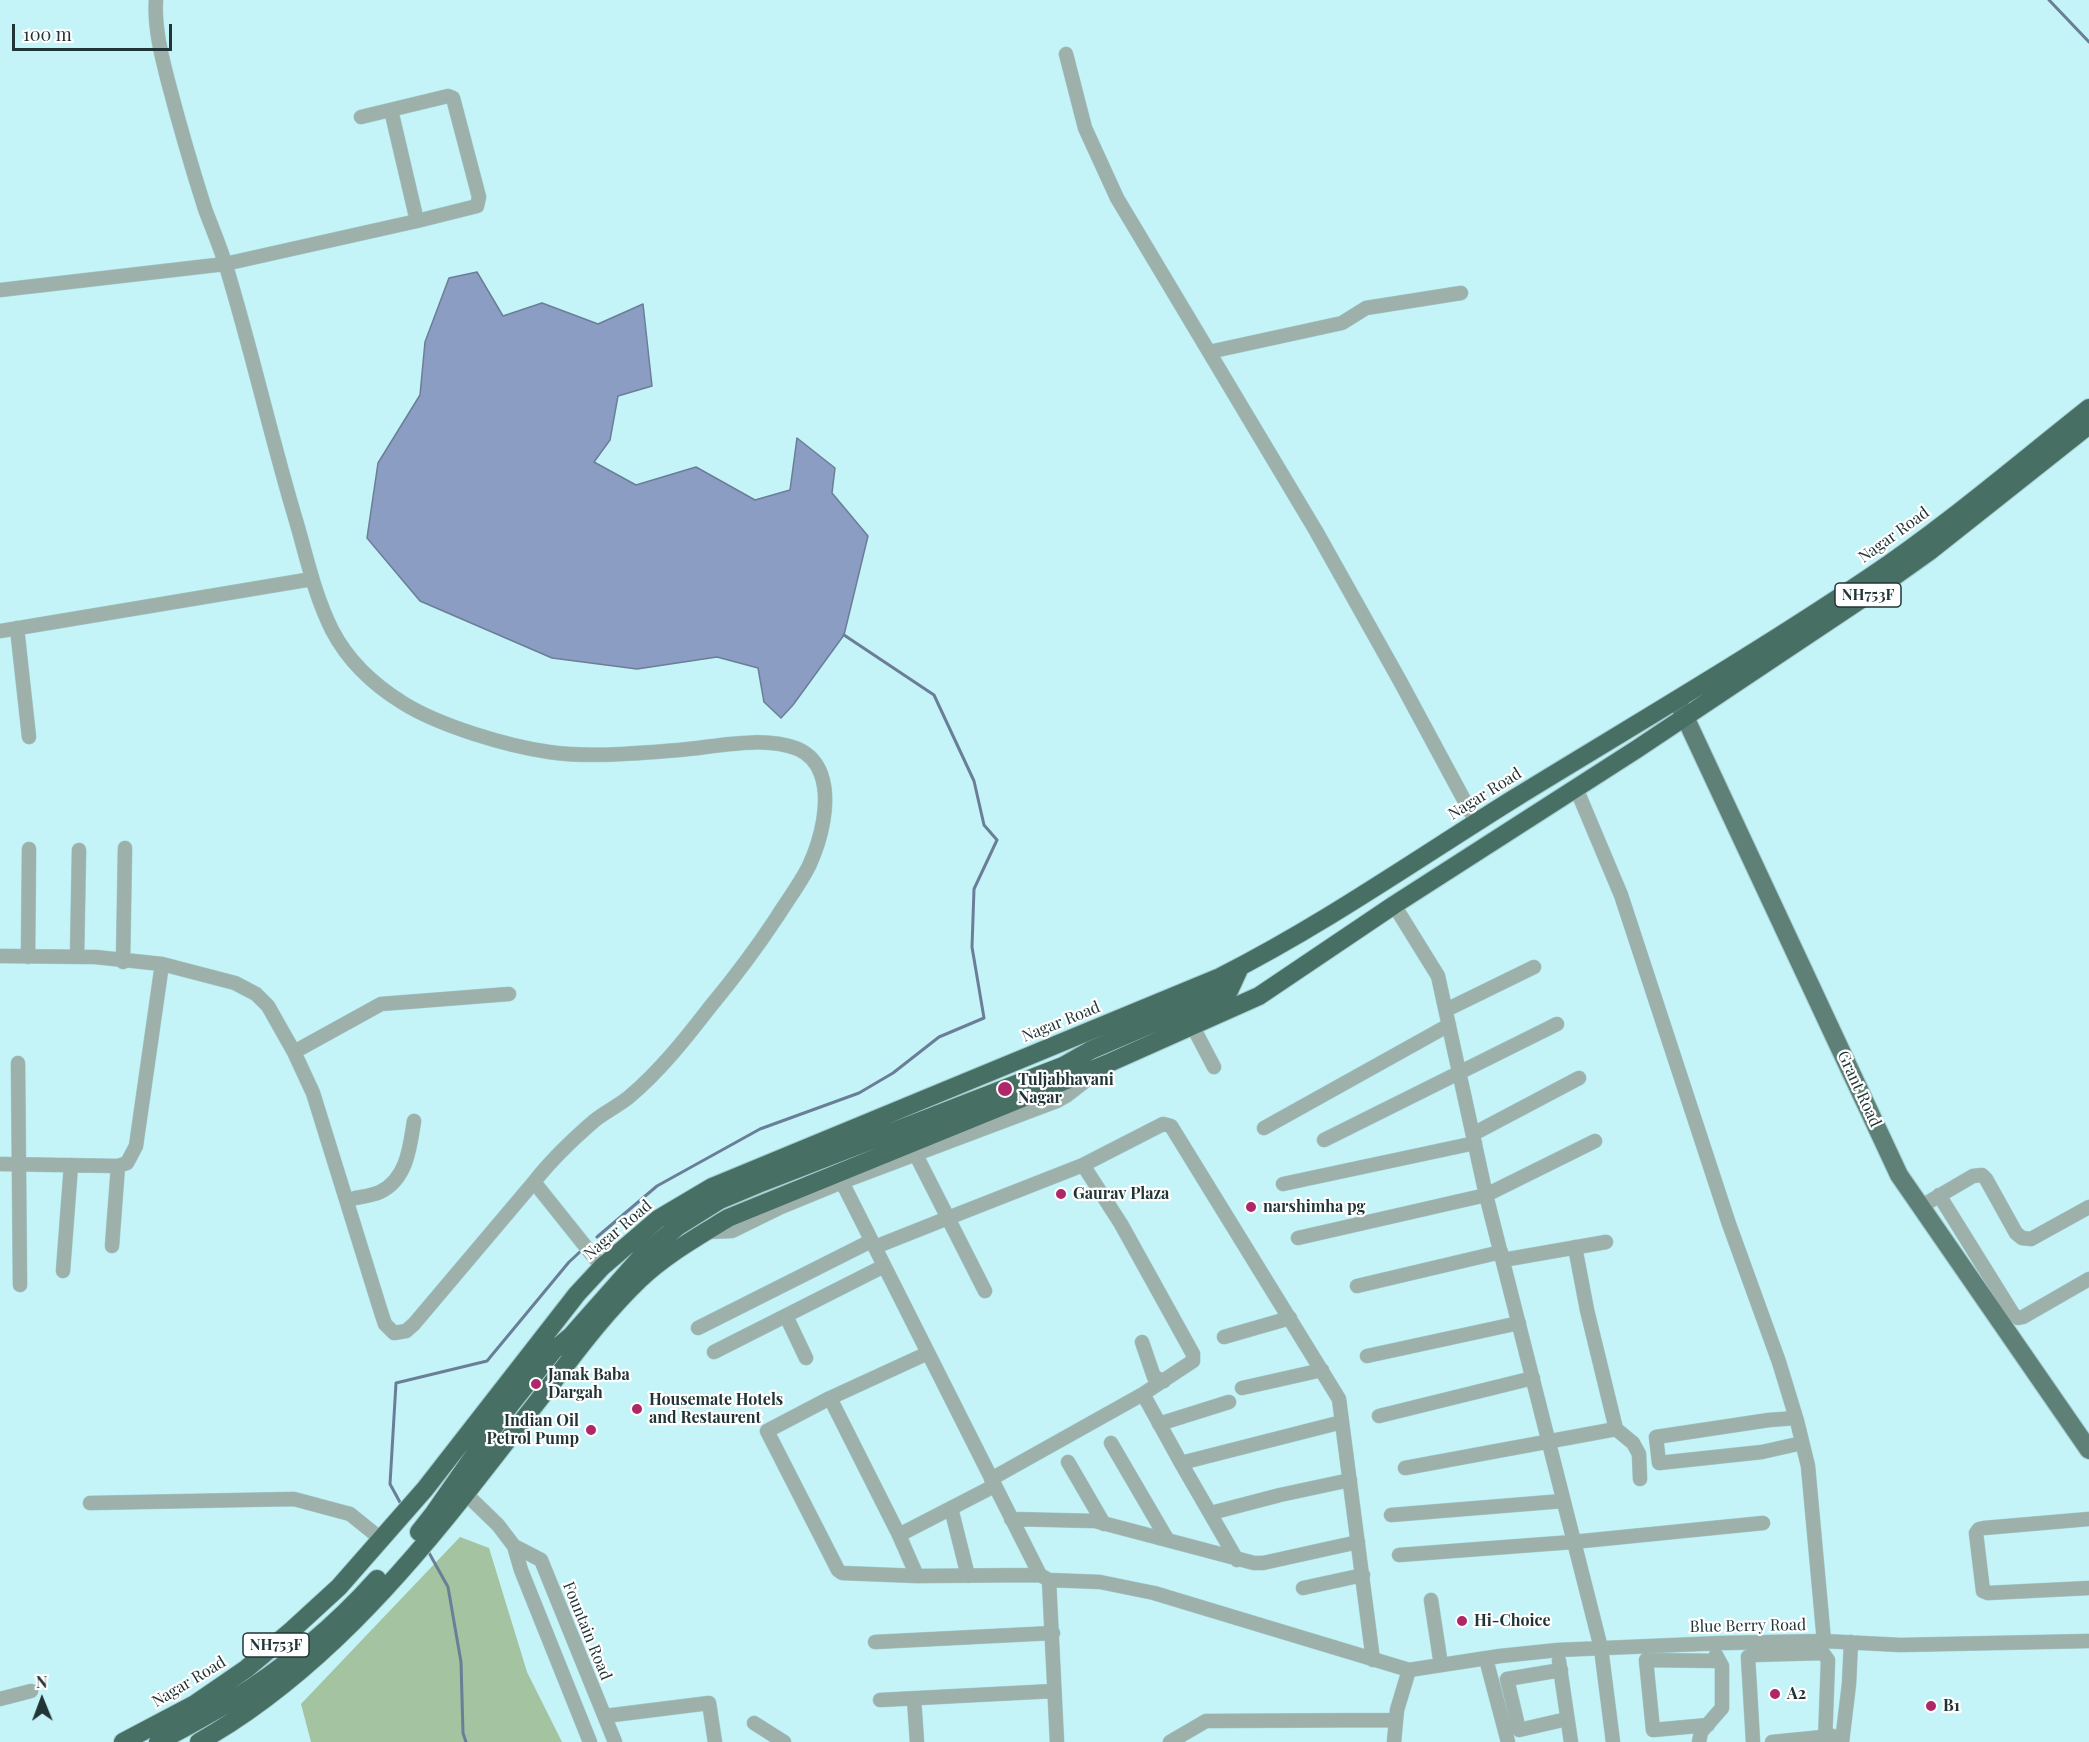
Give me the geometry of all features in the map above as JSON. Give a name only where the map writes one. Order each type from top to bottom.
[{"type":"highway","name":"Nagar Road","points":[[459,1490],[604,1317],[639,1280],[678,1248],[728,1218],[1111,1062],[1259,996],[1394,905],[1576,788],[1682,708],[1922,541],[2089,408]]},
{"type":"highway","name":"Nagar Road","points":[[123,1742],[195,1704],[246,1670],[339,1587],[459,1447],[577,1294],[602,1267],[658,1219],[712,1187],[1210,982],[1246,964],[1319,923],[1633,725],[1682,708],[1930,551],[2089,425]]},
{"type":"highway","points":[[158,1742],[231,1701],[267,1677],[309,1644],[421,1538],[459,1490],[503,1414],[554,1350],[571,1336],[641,1257],[677,1227],[720,1200],[1063,1066],[1091,1050],[1229,991],[1246,964],[1269,988]]},
{"type":"highway","points":[[459,1447],[459,1490]]},
{"type":"highway","name":"NH753F","points":[[199,1742],[267,1697],[315,1658],[364,1612],[421,1538]]},
{"type":"main road","name":"Grant Road","points":[[1682,708],[1899,1175],[2089,1450]]},
{"type":"street","points":[[0,956],[77,957],[162,964],[235,983],[256,994],[268,1006],[294,1052],[313,1093],[385,1324],[394,1333],[406,1330],[414,1324],[555,1156],[596,1119],[630,1096],[683,1042],[760,942],[808,867],[824,813],[825,789],[821,772],[813,759],[801,750],[783,746],[747,744],[652,752],[553,753],[520,747],[483,736],[408,706],[379,688],[348,656],[333,632],[312,579],[225,264],[171,92],[157,23],[156,0]]},
{"type":"street","points":[[1066,54],[1085,128],[1117,198],[1322,541],[1401,681],[1476,822]]},
{"type":"street","points":[[0,290],[225,264],[477,206],[479,197],[453,98],[448,96],[361,117]]},
{"type":"street","points":[[391,110],[417,221]]},
{"type":"street","points":[[1209,352],[1342,323],[1366,308],[1461,293]]},
{"type":"street","points":[[0,631],[312,579]]},
{"type":"street","points":[[17,628],[29,738]]},
{"type":"street","points":[[1576,788],[1621,895],[1729,1224],[1779,1362],[1796,1418],[1808,1466],[1824,1641]]},
{"type":"street","points":[[123,961],[125,848]]},
{"type":"street","points":[[28,957],[29,849]]},
{"type":"street","points":[[77,957],[79,850]]},
{"type":"street","points":[[1394,905],[1438,976],[1486,1195],[1601,1648],[1613,1742]]},
{"type":"street","points":[[0,1164],[118,1166],[127,1163],[136,1146],[162,964]]},
{"type":"street","points":[[1446,1010],[1534,967]]},
{"type":"street","points":[[294,1052],[381,1004],[509,994]]},
{"type":"street","points":[[1324,1140],[1557,1024]]},
{"type":"street","points":[[1192,1025],[1214,1067]]},
{"type":"street","points":[[1264,1128],[1449,1025]]},
{"type":"street","points":[[705,1232],[732,1231],[781,1207],[842,1182],[1057,1101],[1111,1062]]},
{"type":"street","points":[[18,1063],[20,1285]]},
{"type":"street","points":[[1283,1184],[1474,1138],[1579,1078]]},
{"type":"street","points":[[347,1200],[381,1192],[392,1183],[402,1171],[409,1154],[414,1121]]},
{"type":"street","points":[[699,1328],[873,1244],[948,1218],[1083,1165],[1163,1124],[1171,1126],[1339,1399],[1373,1660]]},
{"type":"street","points":[[1298,1238],[1486,1195],[1594,1141]]},
{"type":"street","points":[[916,1155],[985,1291]]},
{"type":"street","points":[[63,1270],[71,1165]]},
{"type":"street","points":[[899,1535],[951,1508],[1143,1394],[1193,1361],[1193,1354],[1121,1224],[1083,1165]]},
{"type":"street","points":[[112,1246],[118,1166]]},
{"type":"street","points":[[1920,1207],[1973,1176],[1982,1175],[2016,1233],[2022,1238],[2031,1239],[2089,1207]]},
{"type":"street","points":[[534,1182],[602,1267]]},
{"type":"street","points":[[842,1182],[1011,1519],[1044,1578],[1053,1633],[1057,1742]]},
{"type":"street","points":[[1939,1196],[2013,1314],[2018,1317],[2024,1317],[2089,1279]]},
{"type":"street","points":[[1357,1286],[1502,1256],[1606,1242]]},
{"type":"street","points":[[1575,1247],[1587,1310],[1616,1429],[1633,1443],[1639,1454],[1640,1479]]},
{"type":"street","points":[[714,1352],[884,1266]]},
{"type":"street","points":[[786,1316],[806,1358]]},
{"type":"street","points":[[1224,1337],[1290,1318]]},
{"type":"street","points":[[1367,1356],[1519,1323]]},
{"type":"street","points":[[1142,1342],[1154,1377],[1164,1381]]},
{"type":"street","points":[[928,1353],[830,1398],[767,1431],[838,1570],[848,1574],[1044,1578],[1100,1582],[1154,1593],[1409,1670],[1396,1720],[1394,1742]]},
{"type":"street","points":[[1242,1388],[1322,1370]]},
{"type":"street","points":[[1378,1416],[1533,1378]]},
{"type":"street","points":[[1143,1394],[1237,1560]]},
{"type":"street","points":[[830,1398],[899,1535],[916,1576]]},
{"type":"street","points":[[1159,1424],[1229,1402]]},
{"type":"street","points":[[1796,1418],[1656,1437],[1659,1463],[1762,1452],[1802,1443]]},
{"type":"street","points":[[1181,1463],[1342,1422]]},
{"type":"street","points":[[1405,1468],[1548,1441],[1599,1434],[1616,1429]]},
{"type":"street","points":[[1111,1443],[1167,1539]]},
{"type":"street","points":[[1068,1462],[1104,1524]]},
{"type":"street","points":[[1211,1513],[1350,1480]]},
{"type":"street","name":"Fountain Road","points":[[459,1490],[498,1525],[514,1546],[521,1570],[590,1742]]},
{"type":"street","points":[[90,1503],[294,1499],[350,1514],[381,1539]]},
{"type":"street","points":[[1391,1515],[1563,1501]]},
{"type":"street","points":[[951,1508],[968,1576]]},
{"type":"street","points":[[1011,1519],[1095,1521],[1237,1560],[1263,1563],[1358,1542]]},
{"type":"street","points":[[2089,1519],[1984,1528],[1978,1529],[1976,1533],[1983,1591],[1988,1593],[2089,1588]]},
{"type":"street","points":[[1399,1554],[1573,1542],[1763,1523]]},
{"type":"street","name":"Fountain Road","points":[[514,1546],[541,1560],[615,1742]]},
{"type":"street","points":[[1303,1588],[1362,1575]]},
{"type":"street","points":[[1431,1600],[1441,1665]]},
{"type":"street","points":[[875,1642],[1053,1633]]},
{"type":"street","name":"Blue Berry Road","points":[[1409,1670],[1558,1650],[1717,1643],[1824,1641],[1900,1645],[2089,1641]]},
{"type":"street","points":[[1772,1742],[1843,1738],[1851,1642]]},
{"type":"street","points":[[1699,1742],[1701,1732],[1722,1708],[1722,1666],[1714,1652],[1717,1643]]},
{"type":"street","points":[[1558,1650],[1570,1742]]},
{"type":"street","points":[[1753,1742],[1748,1659],[1753,1654],[1826,1654],[1828,1660],[1826,1739]]},
{"type":"street","points":[[1486,1659],[1508,1742]]},
{"type":"street","points":[[1708,1725],[1653,1736],[1646,1660],[1719,1662]]},
{"type":"street","points":[[1561,1670],[1507,1679],[1519,1730],[1567,1719]]},
{"type":"street","points":[[0,1699],[31,1691]]},
{"type":"street","points":[[880,1700],[1054,1691]]},
{"type":"street","points":[[914,1699],[917,1742]]},
{"type":"street","points":[[604,1716],[709,1703],[715,1742]]},
{"type":"street","points":[[1170,1742],[1206,1721],[1396,1720]]},
{"type":"street","points":[[754,1723],[784,1742]]},
{"type":"green space","points":[[460,1537],[489,1548],[527,1672],[562,1742],[311,1742],[301,1704]]},
{"type":"water","points":[[477,272],[503,316],[542,303],[598,324],[643,304],[652,386],[618,396],[610,440],[594,462],[636,485],[696,467],[755,500],[790,490],[797,438],[835,468],[832,493],[868,536],[844,635],[781,718],[764,702],[758,668],[717,657],[637,669],[552,658],[420,601],[367,538],[378,463],[420,395],[425,342],[449,278]]},
{"type":"waterway","points":[[2049,0],[2089,42]]},
{"type":"waterway","points":[[597,1237],[657,1186],[760,1129],[859,1093],[893,1073],[939,1037],[984,1018],[972,947],[974,889],[997,840],[984,825],[974,781],[934,695],[844,635]]},
{"type":"waterway","points":[[402,1506],[390,1484],[396,1383],[487,1361],[569,1262],[582,1250]]},
{"type":"waterway","points":[[428,1551],[448,1587],[461,1662],[463,1733],[466,1742]]},
{"type":"place","name":"Tuljabhavani Nagar","points":[[1005,1089]]},
{"type":"place","name":"Gaurav Plaza","points":[[1061,1194]]},
{"type":"place","name":"narshimha pg","points":[[1251,1207]]},
{"type":"place","name":"Janak Baba Dargah","points":[[536,1384]]},
{"type":"place","name":"Housemate Hotels and Restaurent","points":[[637,1409]]},
{"type":"place","name":"Indian Oil Petrol Pump","points":[[591,1430]]},
{"type":"place","name":"Hi-Choice","points":[[1462,1621]]},
{"type":"place","name":"A2","points":[[1775,1694]]},
{"type":"place","name":"B1","points":[[1931,1706]]}]
